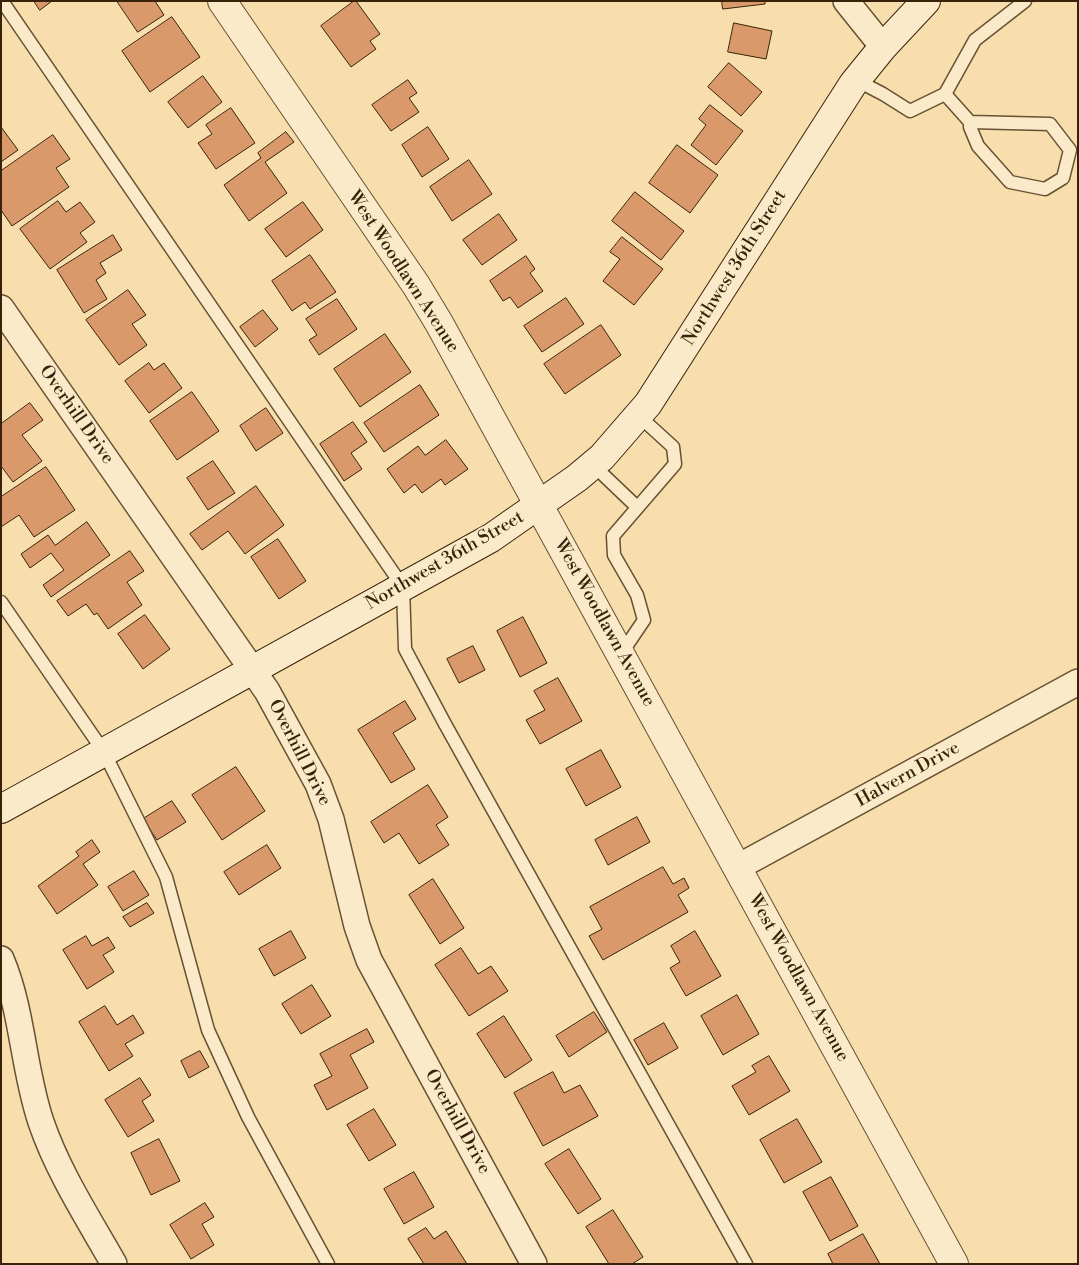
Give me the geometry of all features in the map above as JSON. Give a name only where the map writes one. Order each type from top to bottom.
[{"type":"street","name":"West Woodlawn Avenue","points":[[222,1],[440,323],[954,1264]]},
{"type":"street","points":[[846,1],[883,47]]},
{"type":"street","name":"Northwest 36th Street","points":[[1,809],[491,538],[593,465],[648,404],[807,153],[856,80],[883,47],[926,1]]},
{"type":"street","name":"Overhill Drive","points":[[1,308],[267,691],[318,784],[331,819],[357,926],[369,960],[534,1264]]},
{"type":"street","name":"Halvern Drive","points":[[738,868],[1078,682]]},
{"type":"street","points":[[1,959],[8,976],[16,1007],[30,1083],[41,1122],[56,1158],[114,1264]]},
{"type":"lane","points":[[2,1],[403,586],[405,648],[455,742],[746,1264]]},
{"type":"lane","points":[[856,80],[910,111],[945,94],[975,40],[1025,1]]},
{"type":"lane","points":[[945,94],[970,122],[970,127],[978,146],[1010,182],[1046,189],[1063,178],[1070,150],[1050,124],[970,122]]},
{"type":"lane","points":[[621,654],[644,620],[637,595],[614,554],[613,536],[675,464],[672,447],[639,416]]},
{"type":"lane","points":[[593,465],[636,507]]},
{"type":"lane","points":[[1,602],[104,752],[166,877],[208,1030],[248,1118],[328,1264]]},
{"type":"building","points":[[34,1],[52,1],[40,10]]},
{"type":"building","points":[[117,1],[155,1],[164,15],[138,32]]},
{"type":"building","points":[[356,1],[380,34],[370,41],[376,49],[351,67],[321,26]]},
{"type":"building","points":[[722,1],[765,1],[765,4],[723,9]]},
{"type":"building","points":[[172,17],[200,57],[150,92],[122,51]]},
{"type":"building","points":[[734,23],[772,31],[766,59],[728,52]]},
{"type":"building","points":[[729,63],[762,92],[741,116],[708,87]]},
{"type":"building","points":[[203,76],[222,102],[188,128],[168,102]]},
{"type":"building","points":[[408,80],[417,93],[409,98],[419,112],[391,131],[372,105]]},
{"type":"building","points":[[710,105],[743,131],[716,165],[691,145],[706,125],[699,119]]},
{"type":"building","points":[[231,108],[255,143],[216,169],[198,143],[212,134],[206,125]]},
{"type":"building","points":[[1,127],[18,150],[1,162]]},
{"type":"building","points":[[428,127],[449,159],[422,177],[402,145]]},
{"type":"building","points":[[286,132],[294,142],[265,162],[287,193],[249,221],[224,185],[261,158],[258,153]]},
{"type":"building","points":[[53,135],[70,159],[56,168],[69,187],[12,226],[1,210],[1,171]]},
{"type":"building","points":[[677,145],[718,175],[690,213],[649,183]]},
{"type":"building","points":[[469,160],[492,194],[452,221],[430,187]]},
{"type":"building","points":[[635,192],[684,231],[661,260],[612,221]]},
{"type":"building","points":[[58,201],[66,212],[80,202],[95,222],[80,233],[87,242],[50,269],[20,229]]},
{"type":"building","points":[[303,202],[323,230],[286,257],[265,229]]},
{"type":"building","points":[[499,214],[517,240],[482,265],[463,240]]},
{"type":"building","points":[[113,235],[122,250],[100,263],[106,273],[96,280],[107,299],[84,313],[57,270]]},
{"type":"building","points":[[622,237],[663,269],[634,305],[603,281],[620,259],[610,252]]},
{"type":"building","points":[[310,255],[336,292],[310,309],[305,302],[292,311],[272,281]]},
{"type":"building","points":[[526,256],[535,269],[530,273],[543,291],[518,308],[510,297],[503,301],[490,281]]},
{"type":"building","points":[[128,290],[146,315],[132,324],[147,345],[119,365],[86,320]]},
{"type":"building","points":[[566,298],[584,324],[542,352],[524,326]]},
{"type":"building","points":[[337,299],[357,329],[319,355],[309,340],[317,335],[306,319]]},
{"type":"building","points":[[263,310],[278,329],[255,347],[240,327]]},
{"type":"building","points":[[601,325],[621,355],[565,394],[544,364]]},
{"type":"building","points":[[385,334],[411,372],[360,407],[334,369]]},
{"type":"building","points":[[149,363],[154,370],[164,363],[182,388],[149,413],[125,381]]},
{"type":"building","points":[[420,385],[439,415],[384,452],[364,423]]},
{"type":"building","points":[[192,392],[219,431],[177,460],[150,421]]},
{"type":"building","points":[[30,403],[43,420],[22,435],[42,461],[13,482],[1,466],[1,424]]},
{"type":"building","points":[[266,408],[283,433],[256,451],[240,426]]},
{"type":"building","points":[[353,422],[367,442],[351,453],[362,469],[344,481],[320,444]]},
{"type":"building","points":[[446,440],[468,469],[445,485],[441,479],[422,493],[415,484],[404,493],[387,469],[418,446],[425,455]]},
{"type":"building","points":[[213,461],[235,493],[208,510],[187,478]]},
{"type":"building","points":[[46,467],[75,510],[34,537],[19,515],[1,527],[1,497]]},
{"type":"building","points":[[256,486],[284,525],[245,554],[228,531],[202,550],[190,534]]},
{"type":"building","points":[[87,522],[110,555],[51,597],[43,585],[64,570],[51,553],[30,568],[21,554],[48,535],[55,545]]},
{"type":"building","points":[[278,539],[306,581],[279,599],[251,557]]},
{"type":"building","points":[[130,551],[144,571],[127,582],[142,605],[108,629],[97,613],[94,615],[86,604],[68,616],[57,601]]},
{"type":"building","points":[[145,615],[170,649],[143,669],[118,634]]},
{"type":"building","points":[[523,617],[547,663],[520,677],[497,631]]},
{"type":"building","points":[[473,646],[485,670],[459,683],[447,659]]},
{"type":"building","points":[[558,678],[582,721],[540,744],[526,720],[545,710],[534,691]]},
{"type":"building","points":[[405,701],[416,719],[393,733],[415,769],[391,783],[358,730]]},
{"type":"building","points":[[601,750],[621,787],[586,806],[566,769]]},
{"type":"building","points":[[236,767],[265,811],[222,840],[192,795]]},
{"type":"building","points":[[428,785],[448,817],[436,825],[449,845],[419,864],[399,833],[384,843],[371,822]]},
{"type":"building","points":[[172,801],[186,822],[157,840],[143,819]]},
{"type":"building","points":[[637,817],[650,842],[608,865],[595,840]]},
{"type":"building","points":[[92,840],[100,852],[83,864],[98,885],[57,914],[38,886],[79,856],[76,852]]},
{"type":"building","points":[[267,845],[281,868],[239,895],[224,872]]},
{"type":"building","points":[[663,867],[673,884],[684,878],[689,888],[678,895],[688,912],[603,960],[589,936],[602,929],[590,907]]},
{"type":"building","points":[[134,871],[149,895],[123,911],[108,887]]},
{"type":"building","points":[[433,879],[464,928],[440,944],[409,895]]},
{"type":"building","points":[[147,903],[154,913],[130,927],[123,917]]},
{"type":"building","points":[[291,931],[306,958],[274,976],[259,949]]},
{"type":"building","points":[[695,931],[721,976],[686,996],[670,968],[680,962],[671,946]]},
{"type":"building","points":[[86,936],[92,946],[108,937],[115,948],[103,955],[114,972],[87,989],[63,950]]},
{"type":"building","points":[[461,948],[478,974],[491,966],[508,991],[469,1016],[435,965]]},
{"type":"building","points":[[312,985],[331,1016],[301,1034],[282,1004]]},
{"type":"building","points":[[737,995],[759,1034],[723,1055],[701,1016]]},
{"type":"building","points":[[105,1006],[117,1025],[133,1015],[144,1033],[125,1044],[133,1056],[109,1071],[79,1022]]},
{"type":"building","points":[[594,1012],[607,1032],[569,1057],[556,1036]]},
{"type":"building","points":[[504,1016],[532,1060],[505,1078],[477,1034]]},
{"type":"building","points":[[664,1023],[678,1048],[648,1065],[634,1040]]},
{"type":"building","points":[[367,1029],[374,1042],[350,1055],[368,1088],[327,1110],[314,1085],[332,1076],[320,1054]]},
{"type":"building","points":[[200,1051],[209,1067],[189,1078],[181,1061]]},
{"type":"building","points":[[769,1056],[790,1091],[749,1115],[732,1086],[756,1072],[752,1066]]},
{"type":"building","points":[[553,1072],[564,1093],[580,1085],[598,1116],[543,1146],[514,1093]]},
{"type":"building","points":[[140,1078],[151,1095],[142,1101],[154,1121],[128,1137],[105,1100]]},
{"type":"building","points":[[374,1109],[396,1145],[369,1161],[347,1125]]},
{"type":"building","points":[[797,1119],[822,1162],[784,1183],[760,1140]]},
{"type":"building","points":[[159,1139],[180,1181],[151,1195],[131,1153]]},
{"type":"building","points":[[569,1149],[601,1199],[578,1214],[545,1164]]},
{"type":"building","points":[[414,1172],[434,1207],[404,1224],[384,1189]]},
{"type":"building","points":[[831,1177],[858,1226],[830,1241],[803,1192]]},
{"type":"building","points":[[205,1203],[214,1217],[202,1224],[214,1245],[191,1259],[170,1225]]},
{"type":"building","points":[[613,1210],[643,1257],[632,1264],[609,1264],[586,1227]]},
{"type":"building","points":[[426,1228],[434,1239],[446,1231],[467,1264],[424,1264],[408,1239]]},
{"type":"building","points":[[863,1234],[880,1264],[833,1264],[828,1254]]}]
